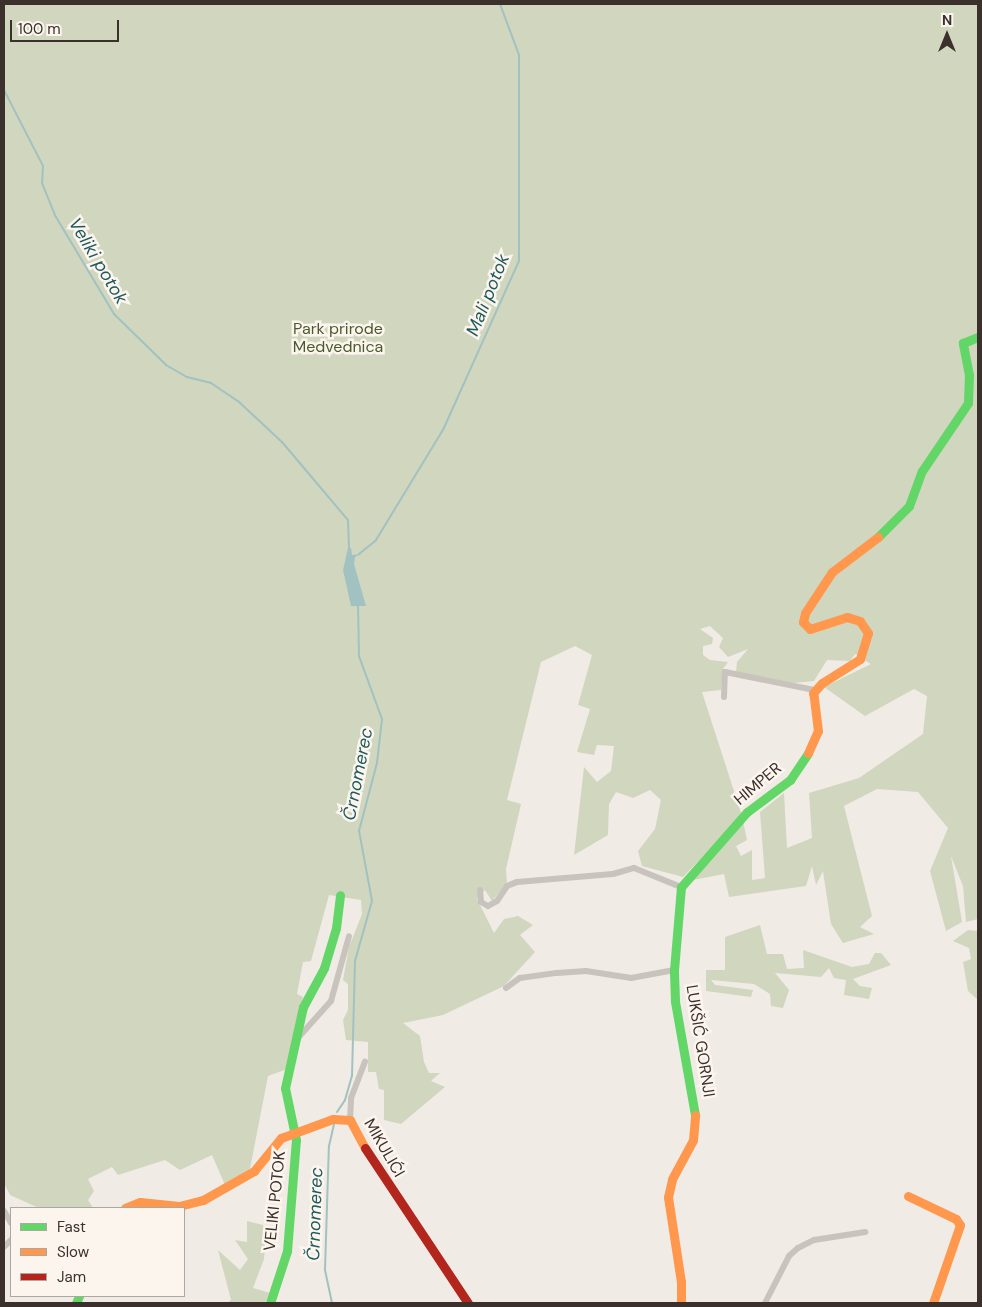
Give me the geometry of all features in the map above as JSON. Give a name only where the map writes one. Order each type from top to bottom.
[{"type":"street","points":[[724,697],[725,672],[814,690],[863,654],[868,633],[856,619],[837,619],[813,630],[807,628],[803,618],[832,572],[866,550],[909,506],[922,471],[968,403],[969,375],[963,343],[978,337]]},
{"type":"street","name":"HIMPER","points":[[681,887],[735,825],[790,780],[806,757],[818,735],[814,690]]},
{"type":"street","points":[[480,890],[481,902],[488,906],[497,901],[507,886],[517,882],[613,874],[634,868],[681,887]]},
{"type":"street","name":"LUKŠIĆ GORNJI","points":[[681,887],[674,970],[676,1001],[695,1109],[693,1140],[672,1179],[668,1197],[682,1282],[681,1303]]},
{"type":"street","points":[[293,1131],[285,1088],[303,1006],[324,968],[336,928],[340,895]]},
{"type":"street","points":[[297,1039],[331,1001],[349,936]]},
{"type":"street","points":[[506,988],[520,978],[557,972],[586,972],[631,978],[674,970]]},
{"type":"street","points":[[350,1120],[351,1098],[365,1062]]},
{"type":"street","name":"MIKULIĆI","points":[[128,1207],[140,1202],[179,1206],[203,1200],[254,1172],[277,1142],[293,1131],[333,1119],[350,1120],[378,1171],[468,1303]]},
{"type":"street","name":"VELIKI POTOK","points":[[270,1303],[287,1251],[296,1140],[293,1131]]},
{"type":"street","points":[[908,1196],[956,1219],[960,1224],[933,1303]]},
{"type":"street","points":[[766,1303],[790,1256],[798,1248],[814,1240],[866,1232]]},
{"type":"green space","name":"Park prirode Medvednica","points":[[4,4],[978,4],[978,919],[966,922],[963,886],[951,856],[962,922],[946,931],[930,871],[948,828],[918,792],[877,789],[844,806],[872,916],[860,927],[874,934],[843,943],[831,924],[823,871],[816,885],[812,866],[806,886],[729,897],[724,874],[688,881],[743,821],[747,840],[736,846],[741,856],[752,850],[752,880],[765,878],[760,812],[784,793],[787,848],[812,838],[809,793],[859,778],[923,734],[927,696],[914,689],[865,716],[824,687],[871,664],[855,654],[850,661],[827,660],[814,681],[793,683],[736,672],[737,662],[748,649],[728,657],[719,647],[723,638],[710,626],[700,629],[713,638],[712,644],[703,646],[703,655],[710,660],[728,662],[723,669],[721,690],[702,692],[742,816],[683,877],[642,866],[638,851],[655,829],[661,800],[650,790],[633,798],[616,792],[609,804],[608,835],[574,855],[584,767],[597,782],[611,771],[614,746],[597,745],[594,755],[577,752],[590,709],[578,705],[592,655],[575,646],[541,662],[507,800],[521,804],[506,869],[507,883],[492,901],[485,890],[477,899],[494,933],[504,919],[518,916],[533,925],[520,935],[535,952],[504,986],[443,1015],[403,1023],[420,1036],[424,1062],[429,1073],[440,1073],[431,1081],[445,1087],[401,1124],[384,1120],[384,1090],[379,1089],[376,1072],[368,1072],[368,1042],[346,1040],[343,1020],[348,1010],[348,984],[343,980],[349,947],[362,914],[361,900],[329,895],[311,961],[303,962],[297,994],[303,997],[287,1069],[268,1076],[250,1169],[225,1185],[212,1155],[180,1170],[165,1160],[118,1175],[112,1167],[88,1179],[94,1191],[88,1200],[92,1207],[37,1207],[10,1195],[4,1183]]},
{"type":"green space","points":[[760,925],[767,954],[783,954],[787,969],[804,968],[803,950],[852,967],[869,964],[875,953],[881,953],[891,965],[853,979],[860,986],[872,988],[869,999],[844,995],[846,980],[834,978],[829,968],[821,977],[775,973],[789,990],[783,1008],[771,1006],[770,994],[754,984],[711,980],[715,985],[753,990],[751,997],[706,991],[706,970],[725,970],[725,937]]},
{"type":"green space","points":[[968,930],[978,931],[978,1000],[968,991],[963,962],[971,959],[969,948],[953,941]]},
{"type":"green space","points":[[247,1221],[267,1226],[264,1259],[253,1288],[270,1293],[265,1303],[227,1303],[231,1300],[218,1250],[240,1270],[248,1259],[235,1240],[247,1242]]},
{"type":"water","points":[[348,548],[351,548],[352,555],[361,554],[355,557],[354,564],[366,606],[351,606],[343,570]]},
{"type":"waterway","name":"Mali potok","points":[[359,554],[376,540],[443,430],[519,261],[519,55],[500,4]]},
{"type":"waterway","name":"Veliki potok","points":[[4,90],[43,166],[42,183],[56,217],[114,314],[166,365],[187,377],[211,383],[238,401],[282,442],[348,520],[349,548]]},
{"type":"waterway","name":"Črnomerec","points":[[337,1112],[345,1100],[352,1076],[355,961],[372,901],[359,831],[377,763],[382,719],[359,656],[358,605]]},
{"type":"waterway","name":"Črnomerec","points":[[332,1303],[325,1270],[329,1146],[334,1125]]},
{"type":"traffic: fast","points":[[878,537],[909,506],[922,471],[968,403],[969,375],[963,343],[978,337]]},
{"type":"traffic: fast","points":[[695,1115],[675,1001],[674,970],[681,887],[747,812],[790,780],[808,753]]},
{"type":"traffic: fast","points":[[270,1303],[287,1251],[296,1140],[285,1088],[303,1007],[324,968],[336,928],[340,895]]},
{"type":"traffic: fast","points":[[76,1303],[79,1297]]},
{"type":"traffic: slow","points":[[808,753],[818,731],[813,693],[822,683],[860,659],[868,633],[860,621],[847,617],[810,629],[803,622],[805,613],[832,572],[878,537]]},
{"type":"traffic: slow","points":[[681,1303],[681,1282],[668,1197],[672,1179],[693,1140],[695,1115]]},
{"type":"traffic: slow","points":[[128,1207],[140,1202],[179,1206],[203,1200],[254,1171],[281,1138],[333,1119],[350,1120],[365,1148]]},
{"type":"traffic: slow","points":[[908,1196],[956,1219],[960,1225],[933,1303]]},
{"type":"traffic: jam","points":[[365,1148],[468,1303]]}]
